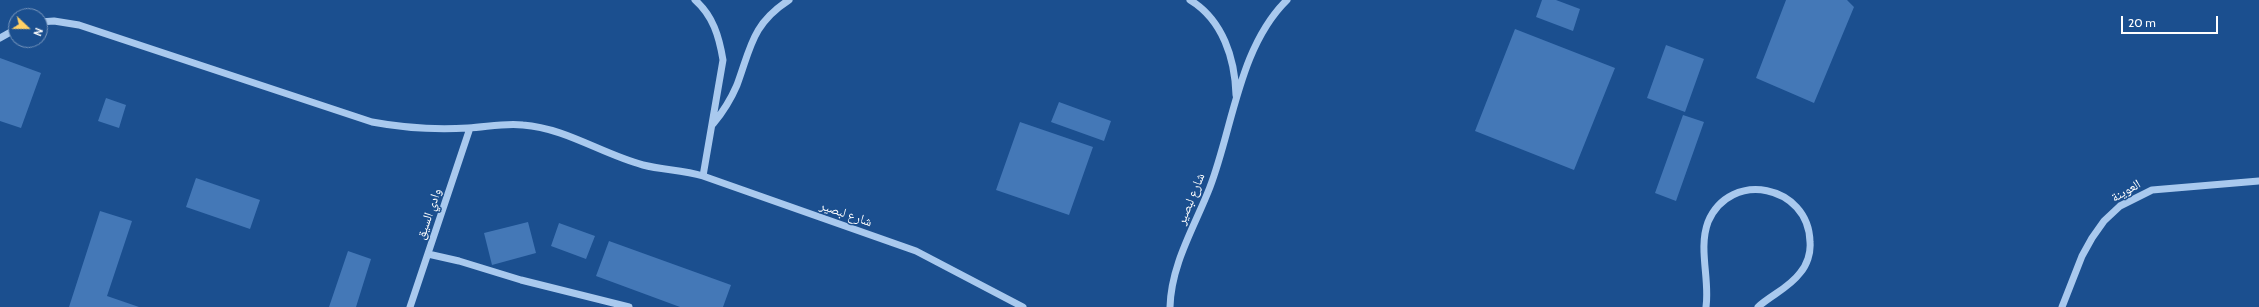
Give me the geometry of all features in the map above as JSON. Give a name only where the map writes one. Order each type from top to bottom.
[{"type":"street","points":[[695,0],[713,22],[721,47],[723,60],[721,79],[702,176]]},
{"type":"street","points":[[712,126],[732,94],[751,40],[761,24],[773,11],[789,0]]},
{"type":"street","name":"شارع لبصير","points":[[1190,0],[1211,18],[1223,36],[1231,56],[1235,78],[1236,99]]},
{"type":"street","name":"شارع لبصير","points":[[1170,307],[1171,288],[1175,271],[1210,186],[1236,99],[1262,34],[1287,0]]},
{"type":"street","name":"شارع لبصير","points":[[48,21],[79,25],[372,122],[404,128],[437,130],[470,128],[496,124],[538,127],[643,165],[686,171],[702,176],[916,250],[1024,307]]},
{"type":"street","name":"وادي السيق","points":[[410,307],[470,128]]},
{"type":"street","name":"العوينة","points":[[2062,307],[2082,256],[2092,238],[2104,221],[2120,206],[2152,190],[2259,181]]},
{"type":"street","points":[[1706,307],[1707,280],[1705,235],[1709,222],[1715,210],[1731,197],[1750,189],[1764,189],[1777,192],[1789,199],[1799,209],[1808,227],[1810,247],[1807,260],[1801,273],[1792,283],[1758,307]]},
{"type":"street","points":[[428,254],[459,261],[609,305],[629,307]]},
{"type":"building","points":[[1542,0],[1556,0],[1580,9],[1573,31],[1536,17]]},
{"type":"building","points":[[1786,0],[1847,0],[1854,7],[1814,103],[1756,78]]},
{"type":"building","points":[[1515,29],[1615,68],[1574,170],[1475,131]]},
{"type":"building","points":[[1666,45],[1704,59],[1685,112],[1647,98]]},
{"type":"building","points":[[0,58],[41,73],[21,128],[0,121]]},
{"type":"building","points":[[106,98],[126,105],[119,128],[98,121]]},
{"type":"building","points":[[1059,102],[1111,121],[1104,141],[1051,122]]},
{"type":"building","points":[[1683,115],[1704,122],[1676,201],[1655,193]]},
{"type":"building","points":[[1020,122],[1093,147],[1069,215],[996,190]]},
{"type":"building","points":[[196,178],[260,200],[250,229],[186,207]]},
{"type":"building","points":[[100,211],[132,221],[107,296],[139,307],[69,307]]},
{"type":"building","points":[[528,222],[536,253],[492,265],[484,233]]},
{"type":"building","points":[[559,223],[595,236],[586,259],[551,246]]},
{"type":"building","points":[[609,241],[731,285],[723,307],[680,307],[596,276]]},
{"type":"building","points":[[348,251],[371,259],[356,307],[329,307]]}]
